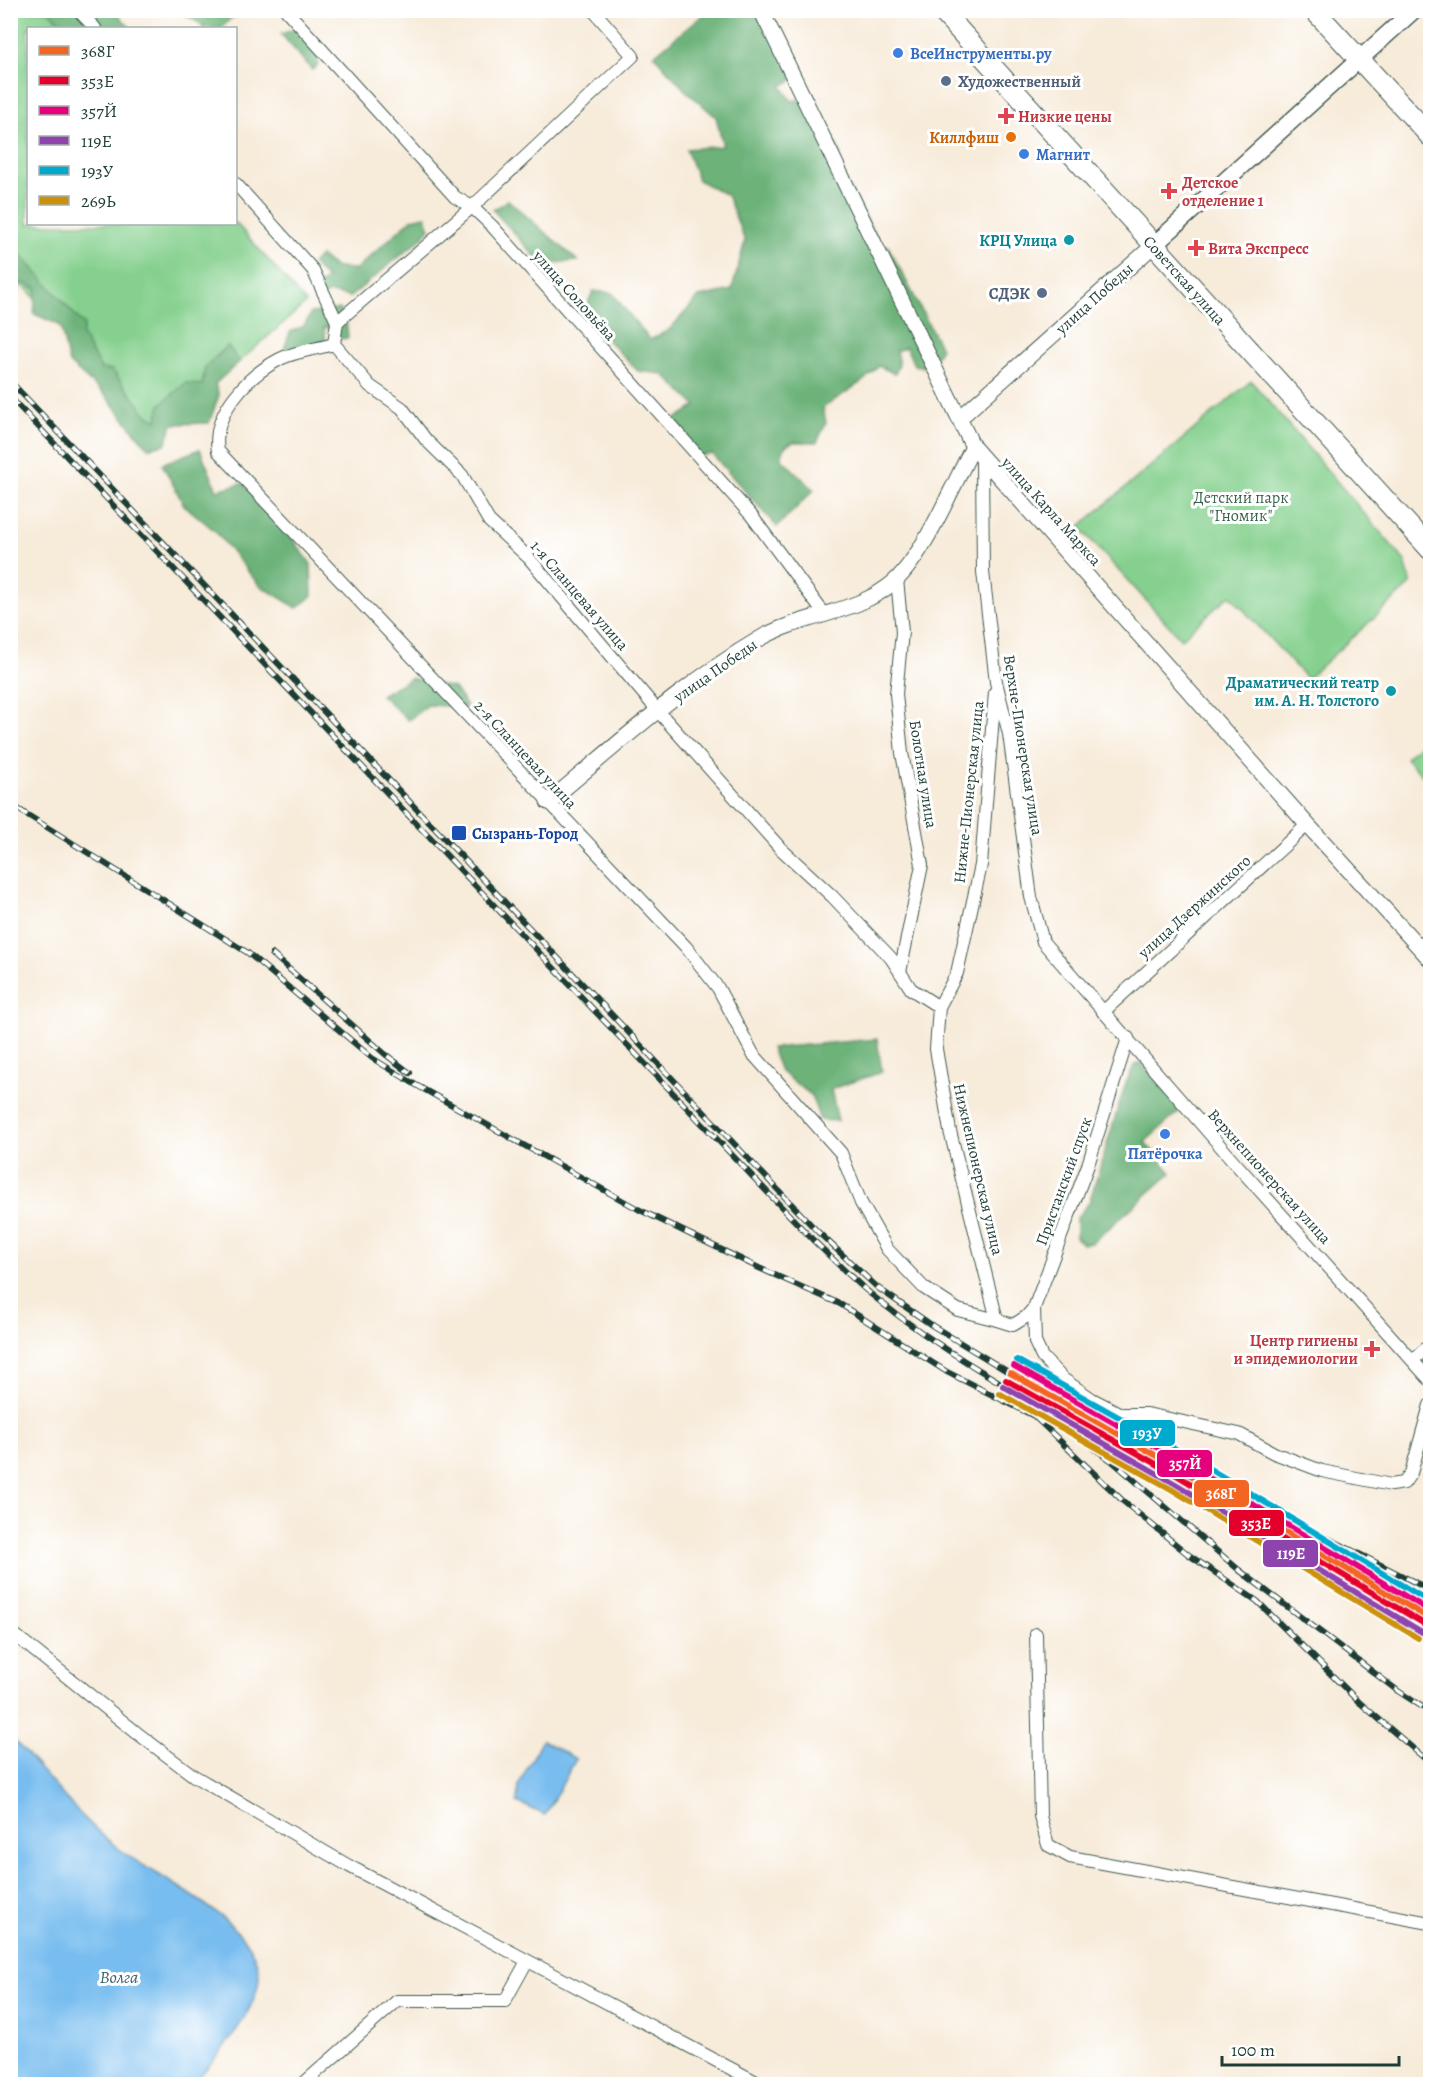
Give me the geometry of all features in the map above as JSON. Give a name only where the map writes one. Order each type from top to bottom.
[{"type":"main road","name":"Советская улица","points":[[941,10],[1431,549]]},
{"type":"main road","points":[[1314,10],[1431,136]]},
{"type":"main road","name":"улица Победы","points":[[1154,245],[1361,61],[1414,10]]},
{"type":"street","points":[[78,10],[93,27]]},
{"type":"street","name":"улица Соловьёва","points":[[286,10],[455,197],[472,207],[751,515],[825,615]]},
{"type":"street","points":[[337,322],[472,207],[633,56],[593,10]]},
{"type":"street","name":"улица Карла Маркса","points":[[761,10],[973,447],[982,460],[1307,825],[1431,959]]},
{"type":"street","points":[[237,185],[313,270],[337,322],[334,344]]},
{"type":"street","name":"улица Победы","points":[[960,417],[1154,245]]},
{"type":"street","name":"1-я Сланцевая улица","points":[[334,344],[370,386],[402,408],[426,440],[462,475],[489,521],[528,557],[658,711],[781,849],[832,896],[891,958],[910,989],[939,1007]]},
{"type":"street","name":"2-я Сланцевая улица","points":[[334,344],[281,358],[252,377],[228,408],[216,437],[218,451],[686,947],[712,980],[753,1054],[841,1154],[861,1203],[887,1249],[924,1288],[958,1310],[997,1320]]},
{"type":"street","name":"улица Победы","points":[[548,802],[658,711],[763,636],[878,594],[897,579],[922,544],[973,447]]},
{"type":"street","name":"Верхне-Пионерская улица","points":[[982,460],[983,573],[996,682],[1009,735],[1031,897],[1043,942],[1103,1012]]},
{"type":"street","name":"Болотная улица","points":[[897,579],[902,632],[896,694],[902,753],[922,865],[900,972]]},
{"type":"street","name":"Нижне-Пионерская улица","points":[[939,1007],[957,973],[981,865],[996,682]]},
{"type":"street","name":"улица Дзержинского","points":[[1103,1012],[1307,825]]},
{"type":"street","name":"Нижнепионерская улица","points":[[939,1007],[936,1049],[950,1131],[997,1320]]},
{"type":"street","name":"Верхнепионерская улица","points":[[1103,1012],[1268,1200],[1431,1380]]},
{"type":"street","name":"Пристанский спуск","points":[[1034,1308],[1088,1164],[1128,1038]]},
{"type":"street","points":[[997,1320],[1013,1325],[1026,1317],[1034,1308]]},
{"type":"street","points":[[1034,1308],[1035,1342],[1042,1357],[1063,1379],[1092,1399],[1121,1414],[1147,1414],[1239,1434],[1274,1453],[1322,1472],[1391,1485],[1404,1483],[1412,1473],[1431,1406]]},
{"type":"street","points":[[1414,1359],[1431,1345]]},
{"type":"street","points":[[10,1631],[194,1776],[349,1866],[760,2085]]},
{"type":"street","points":[[1036,1634],[1040,1816],[1048,1845],[1070,1857],[1431,1923]]},
{"type":"street","points":[[303,2085],[397,2001],[506,2001],[527,1961]]},
{"type":"green space","points":[[10,11],[50,11],[64,27],[27,27],[27,225],[237,224],[306,303],[155,436],[11,271]]},
{"type":"green space","points":[[49,11],[114,11],[130,27],[64,27]]},
{"type":"green space","points":[[187,11],[209,11],[212,14],[218,11],[247,11],[230,19],[223,27],[202,27],[203,25],[184,14]]},
{"type":"green space","points":[[708,11],[759,11],[795,79],[781,86],[792,101],[808,97],[841,152],[838,168],[881,245],[888,246],[941,348],[930,368],[914,365],[906,347],[896,351],[899,365],[895,374],[879,366],[863,381],[823,408],[826,423],[817,442],[793,442],[785,446],[781,458],[814,490],[777,527],[712,454],[698,456],[672,421],[696,406],[663,374],[638,371],[583,315],[593,291],[612,293],[650,340],[669,330],[699,297],[732,290],[745,241],[727,195],[698,180],[686,149],[723,146],[716,117],[685,90],[654,55]]},
{"type":"green space","points":[[295,29],[318,50],[318,65],[312,70],[281,34]]},
{"type":"green space","points":[[508,200],[578,261],[542,264],[493,210]]},
{"type":"green space","points":[[426,216],[430,229],[421,239],[350,297],[330,293],[320,297],[314,289],[327,279],[312,264],[320,256],[337,268],[356,269],[412,219]]},
{"type":"green space","points":[[11,244],[84,325],[82,335],[101,369],[112,370],[147,415],[157,420],[160,405],[186,383],[202,385],[205,367],[228,346],[239,362],[215,384],[219,395],[209,423],[173,424],[165,444],[148,448],[105,395],[69,363],[60,325],[34,314],[36,289],[23,282],[12,299]]},
{"type":"green space","points":[[340,309],[346,318],[348,338],[339,339],[333,329],[324,327],[326,342],[281,358],[290,332],[304,326],[311,313]]},
{"type":"green space","name":"Детский парк \"Гномик\"","points":[[1251,381],[1405,561],[1411,584],[1307,679],[1230,595],[1181,639],[1079,527]]},
{"type":"green space","points":[[200,449],[217,490],[242,483],[281,523],[311,564],[312,596],[297,608],[259,585],[215,531],[184,505],[162,464]]},
{"type":"green space","points":[[411,678],[454,688],[467,707],[428,705],[408,720],[381,695]]},
{"type":"green space","points":[[1430,734],[1430,784],[1406,758]]},
{"type":"green space","points":[[877,1039],[882,1072],[831,1089],[838,1121],[820,1120],[811,1095],[780,1071],[771,1048]]},
{"type":"green space","points":[[1138,1063],[1141,1063],[1182,1109],[1145,1142],[1171,1173],[1092,1243],[1082,1244],[1076,1237],[1076,1218],[1089,1203],[1125,1085]]},
{"type":"water","name":"Волга","points":[[11,1737],[66,1798],[110,1842],[207,1905],[244,1939],[255,1957],[259,1977],[251,2005],[234,2034],[193,2084],[11,2084]]},
{"type":"water","points":[[542,1740],[576,1759],[545,1815],[517,1802],[518,1786]]},
{"type":"railway","points":[[10,381],[818,1232],[878,1288],[933,1326],[1010,1373]]},
{"type":"railway","points":[[10,397],[812,1239],[849,1275],[909,1323],[986,1374],[1187,1488]]},
{"type":"railway","points":[[18,809],[248,953],[372,1058],[416,1085],[638,1209],[759,1268],[840,1304],[947,1372],[1034,1416],[1124,1502],[1189,1555],[1257,1601],[1359,1702],[1430,1763]]},
{"type":"railway","points":[[272,954],[385,1054],[410,1073]]},
{"type":"railway","points":[[1046,1422],[1078,1437],[1112,1461],[1239,1570],[1398,1691],[1430,1712]]},
{"type":"railway","points":[[1249,1498],[1430,1590]]},
{"type":"transit line","name":"193У","points":[[1017,1360],[1190,1457],[1430,1602]]},
{"type":"transit line","name":"357Й","points":[[1014,1366],[1186,1464],[1430,1611]]},
{"type":"transit line","name":"368Г","points":[[1010,1373],[1182,1470],[1430,1619]]},
{"type":"transit line","name":"353Е","points":[[1006,1380],[1178,1476],[1426,1625]]},
{"type":"transit line","name":"119Е","points":[[1003,1386],[1174,1483],[1422,1632]]},
{"type":"transit line","name":"269Ь","points":[[999,1393],[1171,1489],[1418,1638]]},
{"type":"place","name":"ВсеИнструменты.ру","points":[[898,53]]},
{"type":"place","name":"Художественный","points":[[946,81]]},
{"type":"place","name":"Низкие цены","points":[[1006,116]]},
{"type":"place","name":"Киллфиш","points":[[1011,137]]},
{"type":"place","name":"Магнит","points":[[1024,154]]},
{"type":"place","name":"Детское отделение 1","points":[[1169,191]]},
{"type":"place","name":"КРЦ Улица","points":[[1069,240]]},
{"type":"place","name":"Вита Экспресс","points":[[1196,248]]},
{"type":"place","name":"СДЭК","points":[[1042,293]]},
{"type":"place","name":"Драматический театр им. А. Н. Толстого","points":[[1391,691]]},
{"type":"place","name":"Сызрань-Город","points":[[459,833]]},
{"type":"place","name":"Пятёрочка","points":[[1165,1134]]},
{"type":"place","name":"Центр гигиены и эпидемиологии","points":[[1372,1349]]}]
